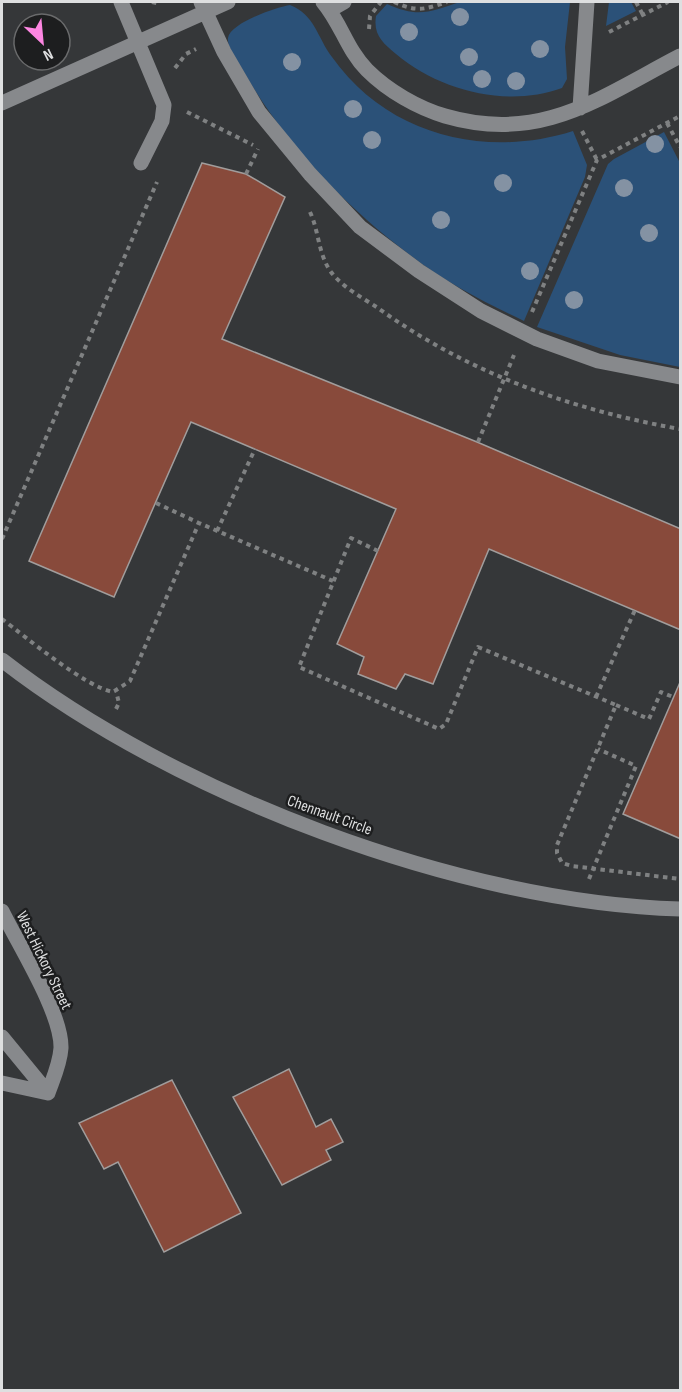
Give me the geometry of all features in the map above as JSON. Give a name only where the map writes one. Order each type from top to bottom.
[{"type":"street","points":[[121,2],[164,105],[162,122],[141,163]]},
{"type":"street","points":[[2,104],[139,41],[204,7],[228,2]]},
{"type":"street","points":[[345,2],[326,5],[336,18],[348,47],[368,71],[400,95],[428,111],[464,121],[506,126],[545,121],[576,110],[681,56]]},
{"type":"street","points":[[576,110],[587,2]]},
{"type":"street","points":[[204,7],[218,39],[259,112],[310,174],[360,227],[419,271],[481,311],[524,332],[598,361],[681,377]]},
{"type":"street","name":"Chennault Circle","points":[[2,660],[88,718],[149,753],[286,817],[363,846],[514,887],[581,899],[681,909]]},
{"type":"street","name":"West Hickory Street","points":[[2,911],[51,1009],[59,1033],[59,1061],[48,1093]]},
{"type":"street","points":[[2,1037],[48,1093]]},
{"type":"street","points":[[2,1083],[48,1093]]},
{"type":"path","points":[[373,39],[369,31],[370,16],[381,2]]},
{"type":"path","points":[[394,2],[412,10],[420,10],[447,2]]},
{"type":"path","points":[[636,2],[643,15]]},
{"type":"path","points":[[584,45],[668,2]]},
{"type":"path","points":[[174,70],[186,54],[218,39]]},
{"type":"path","points":[[576,110],[597,159]]},
{"type":"path","points":[[477,442],[597,159],[681,116]]},
{"type":"path","points":[[668,123],[681,147]]},
{"type":"path","points":[[2,538],[157,181]]},
{"type":"path","points":[[217,531],[255,449]]},
{"type":"path","points":[[156,503],[333,581]]},
{"type":"path","points":[[2,620],[105,690],[120,689],[130,681],[199,523]]},
{"type":"path","points":[[378,551],[351,538],[299,662],[302,670],[439,729],[446,724],[478,647],[649,719],[661,692],[673,697]]},
{"type":"path","points":[[596,697],[635,610]]},
{"type":"path","points":[[616,705],[557,845],[557,853],[562,863],[593,869],[681,879]]},
{"type":"path","points":[[581,899],[636,766],[598,749]]},
{"type":"shaded area","points":[[460,2],[570,2],[565,47],[567,79],[562,88],[541,94],[497,96],[453,86],[433,78],[396,54],[380,38],[376,28],[376,16],[387,4],[407,11],[424,12]]},
{"type":"shaded area","points":[[609,2],[631,2],[636,11],[606,26]]},
{"type":"shaded area","points":[[290,5],[305,15],[315,27],[332,57],[355,84],[380,105],[409,122],[440,134],[473,140],[506,142],[540,139],[573,131],[587,165],[585,177],[524,321],[451,283],[385,236],[316,170],[275,120],[232,53],[228,38],[231,32],[245,21]]},
{"type":"shaded area","points":[[664,132],[680,163],[680,367],[620,355],[537,327],[608,164]]},
{"type":"building","points":[[202,163],[246,174],[285,197],[222,339],[477,442],[681,529],[681,630],[489,549],[433,684],[405,674],[396,689],[358,674],[364,657],[337,644],[396,509],[191,422],[114,597],[29,561]]},
{"type":"building","points":[[681,680],[681,839],[623,814]]},
{"type":"building","points":[[289,1069],[316,1127],[331,1119],[343,1142],[326,1150],[331,1160],[282,1185],[233,1097]]},
{"type":"building","points":[[172,1080],[241,1213],[164,1252],[118,1162],[104,1169],[79,1123]]}]
